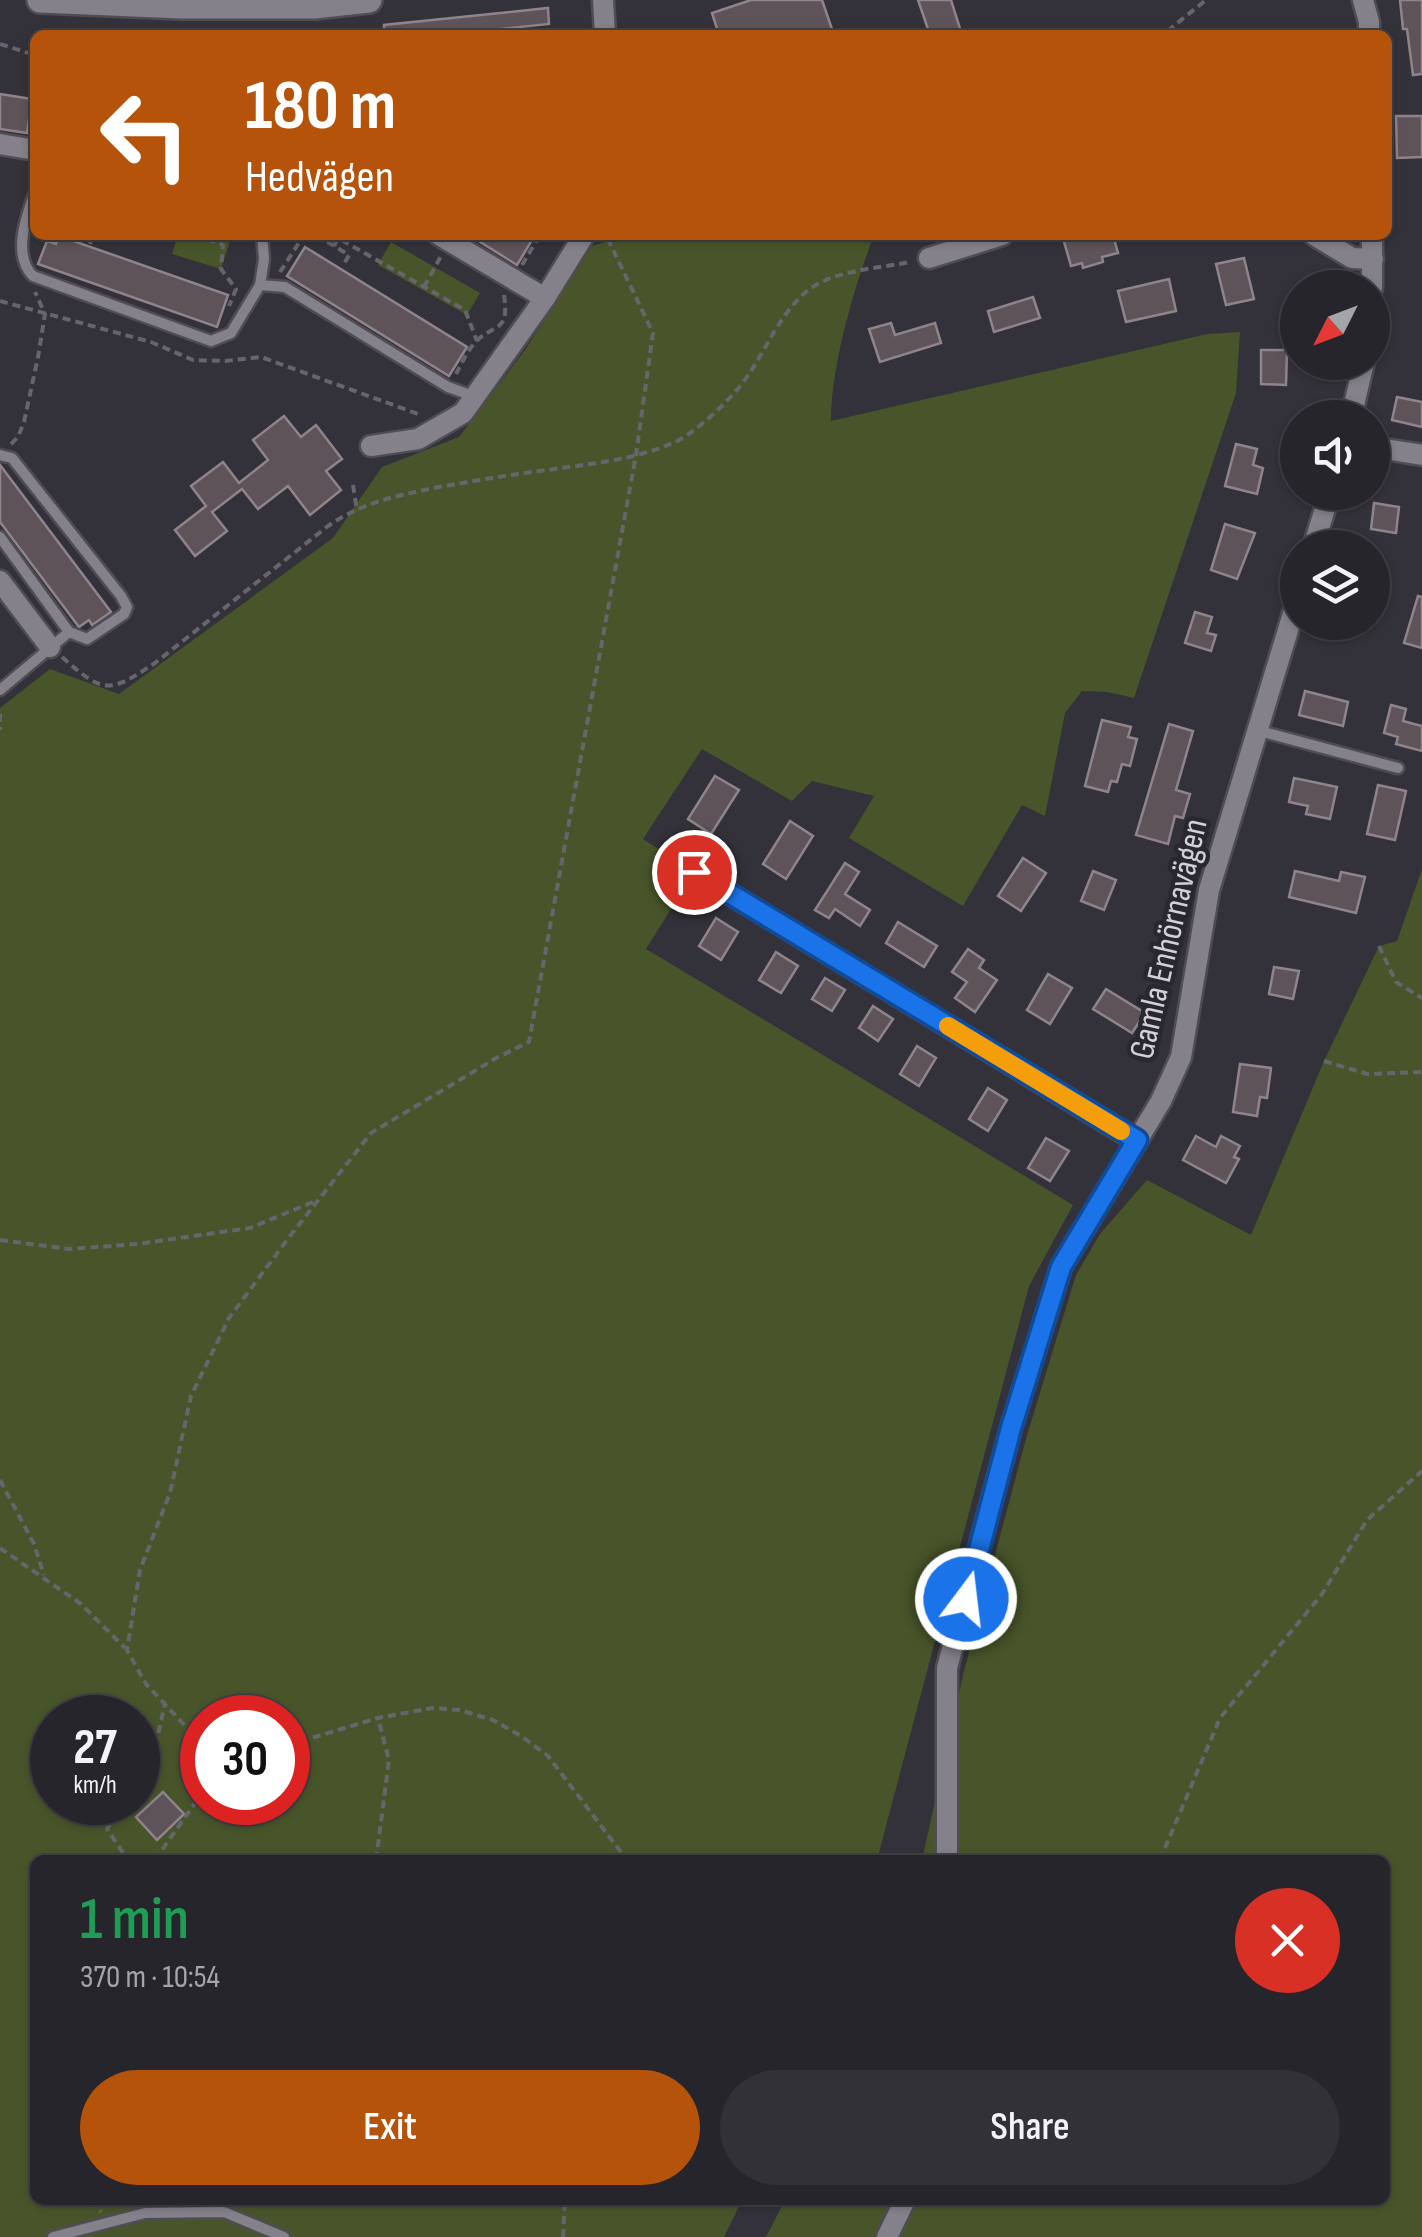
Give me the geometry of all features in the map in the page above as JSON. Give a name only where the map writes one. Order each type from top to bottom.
[{"type":"street","points":[[40,0],[181,6],[314,6],[370,0]]},
{"type":"street","points":[[602,0],[605,30]]},
{"type":"street","points":[[1363,0],[1369,30]]},
{"type":"street","points":[[0,144],[30,149]]},
{"type":"street","points":[[447,240],[545,298]]},
{"type":"street","points":[[371,446],[418,439],[462,414],[545,298],[581,240]]},
{"type":"street","points":[[929,258],[986,240]]},
{"type":"street","points":[[1326,240],[1352,258],[1373,258]]},
{"type":"street","points":[[1372,240],[1373,270]]},
{"type":"street","points":[[1390,450],[1422,455]]},
{"type":"street","points":[[0,581],[54,650]]},
{"type":"street","name":"Gamla Enhörnavägen","points":[[946,1855],[947,1668],[1011,1428],[1061,1267],[1161,1102],[1181,1058],[1209,890],[1284,640]]},
{"type":"street","points":[[694,872],[1137,1140]]},
{"type":"street","points":[[887,2237],[903,2205]]},
{"type":"lane","points":[[30,206],[22,241],[26,269],[33,276],[211,341],[231,334],[260,286],[262,240]]},
{"type":"lane","points":[[260,286],[285,287],[448,388],[476,397]]},
{"type":"lane","points":[[0,455],[12,458],[121,596],[127,607],[124,614],[87,639],[69,632],[0,536]]},
{"type":"lane","points":[[0,690],[54,650],[69,632]]},
{"type":"lane","points":[[1256,730],[1398,768]]},
{"type":"lane","points":[[53,2237],[145,2214],[224,2212],[284,2237]]},
{"type":"path","points":[[1168,30],[1206,0]]},
{"type":"path","points":[[0,44],[30,53]]},
{"type":"path","points":[[90,244],[91,240]]},
{"type":"path","points":[[209,240],[224,245],[221,269],[236,289],[230,306]]},
{"type":"path","points":[[274,286],[282,266],[300,240]]},
{"type":"path","points":[[324,240],[349,255],[344,264]]},
{"type":"path","points":[[334,246],[337,240]]},
{"type":"path","points":[[342,240],[465,310],[477,341]]},
{"type":"path","points":[[424,287],[443,240]]},
{"type":"path","points":[[448,388],[473,344],[504,322],[504,294],[537,240]]},
{"type":"path","points":[[127,1650],[140,1570],[170,1494],[191,1396],[230,1318],[371,1133],[498,1056],[530,1042],[636,455],[653,333],[608,240]]},
{"type":"path","points":[[54,650],[94,683],[112,687],[155,663],[344,514],[375,501],[419,491],[636,455],[675,442],[700,427],[748,376],[783,316],[813,287],[845,274],[929,258]]},
{"type":"path","points":[[0,455],[18,437],[34,385],[44,314],[33,276]]},
{"type":"path","points":[[0,302],[151,342],[194,360],[262,357],[444,426]]},
{"type":"path","points":[[353,486],[356,510]]},
{"type":"path","points":[[0,714],[0,730]]},
{"type":"path","points":[[1379,946],[1396,982],[1422,998]]},
{"type":"path","points":[[1324,1060],[1368,1074],[1422,1072]]},
{"type":"path","points":[[0,1240],[69,1248],[138,1244],[250,1228],[317,1201]]},
{"type":"path","points":[[1162,1855],[1220,1718],[1322,1594],[1367,1520],[1422,1471]]},
{"type":"path","points":[[0,1480],[34,1544],[45,1579]]},
{"type":"path","points":[[0,1548],[81,1604],[127,1650],[146,1684],[180,1720]]},
{"type":"path","points":[[160,1726],[165,1704]]},
{"type":"path","points":[[310,1738],[378,1718],[432,1708],[460,1710],[493,1720],[548,1756],[623,1855]]},
{"type":"path","points":[[377,1855],[389,1760],[378,1718]]},
{"type":"path","points":[[109,1825],[106,1829],[124,1855]]},
{"type":"path","points":[[159,1855],[180,1825]]},
{"type":"path","points":[[563,2237],[565,2205]]},
{"type":"green space","points":[[176,240],[230,240],[221,269],[172,254]]},
{"type":"green space","points":[[610,240],[872,240],[845,327],[831,421],[1207,334],[1240,332],[1236,393],[1134,698],[1082,691],[1065,713],[1045,816],[1022,805],[963,906],[849,838],[874,796],[812,781],[792,801],[702,749],[643,839],[694,872],[646,949],[1073,1205],[1029,1286],[878,1855],[30,1855],[30,2205],[740,2205],[724,2237],[0,2237],[0,708],[50,669],[119,694],[333,538],[382,467],[459,437],[525,350],[592,246]]},
{"type":"green space","points":[[391,242],[480,293],[467,315],[378,265]]},
{"type":"green space","points":[[1422,869],[1422,2237],[766,2237],[782,2205],[1390,2205],[1390,1855],[923,1855],[963,1675],[1027,1435],[1076,1275],[1100,1234],[1147,1180],[1251,1235],[1324,1061],[1379,946],[1397,941]]},
{"type":"building","points":[[751,0],[822,0],[832,30],[717,30],[712,13]]},
{"type":"building","points":[[918,0],[951,0],[960,30],[928,30]]},
{"type":"building","points":[[1400,0],[1422,0],[1422,74],[1413,75]]},
{"type":"building","points":[[548,8],[549,24],[492,30],[384,30],[384,25]]},
{"type":"building","points":[[0,94],[30,99],[27,133],[0,129]]},
{"type":"building","points":[[1396,116],[1422,116],[1422,157],[1397,158]]},
{"type":"building","points":[[58,240],[70,240],[228,295],[217,327],[38,264],[47,241],[56,244]]},
{"type":"building","points":[[477,240],[532,240],[517,265]]},
{"type":"building","points":[[1064,240],[1114,240],[1118,253],[1102,257],[1103,262],[1083,268],[1082,263],[1071,266]]},
{"type":"building","points":[[305,247],[467,347],[449,376],[287,276]]},
{"type":"building","points":[[1244,258],[1254,299],[1226,305],[1216,264]]},
{"type":"building","points":[[1169,279],[1176,311],[1126,322],[1118,291]]},
{"type":"building","points":[[1033,297],[1040,318],[994,332],[988,311]]},
{"type":"building","points":[[891,323],[895,335],[935,323],[941,343],[880,362],[869,329]]},
{"type":"building","points":[[1261,350],[1280,350],[1280,380],[1286,380],[1286,385],[1261,384]]},
{"type":"building","points":[[1397,397],[1422,402],[1422,427],[1392,420]]},
{"type":"building","points":[[284,416],[301,437],[316,425],[342,459],[326,471],[341,490],[310,515],[288,486],[258,509],[242,489],[212,512],[227,531],[195,556],[175,530],[206,506],[191,486],[223,462],[239,483],[268,460],[253,440]]},
{"type":"building","points":[[1236,444],[1257,449],[1253,465],[1263,468],[1257,494],[1225,486]]},
{"type":"building","points":[[0,465],[111,612],[92,625],[89,620],[79,627],[0,522]]},
{"type":"building","points":[[1399,507],[1396,533],[1371,529],[1373,510]]},
{"type":"building","points":[[1225,524],[1255,533],[1237,579],[1211,570]]},
{"type":"building","points":[[1418,596],[1422,597],[1422,648],[1404,643]]},
{"type":"building","points":[[1195,612],[1212,617],[1207,633],[1216,635],[1211,651],[1185,643]]},
{"type":"building","points":[[1305,691],[1348,702],[1343,726],[1299,715]]},
{"type":"building","points":[[1391,705],[1406,709],[1403,721],[1422,726],[1422,751],[1396,744],[1398,737],[1384,733]]},
{"type":"building","points":[[1102,720],[1131,727],[1128,737],[1137,739],[1130,766],[1122,764],[1117,782],[1111,781],[1108,792],[1085,786]]},
{"type":"building","points":[[1169,724],[1193,731],[1176,790],[1190,794],[1183,818],[1175,816],[1168,844],[1136,835]]},
{"type":"building","points":[[715,776],[739,790],[711,834],[688,819]]},
{"type":"building","points":[[1294,778],[1337,787],[1330,819],[1306,814],[1308,806],[1289,802]]},
{"type":"building","points":[[1378,785],[1406,791],[1395,840],[1367,834]]},
{"type":"building","points":[[790,821],[813,836],[786,879],[763,864]]},
{"type":"building","points":[[1023,858],[1046,873],[1021,911],[998,896]]},
{"type":"building","points":[[845,863],[859,872],[845,894],[870,910],[860,926],[835,909],[829,918],[815,910]]},
{"type":"building","points":[[1093,871],[1116,880],[1104,910],[1081,901]]},
{"type":"building","points":[[1295,871],[1339,881],[1341,872],[1365,877],[1356,913],[1289,897]]},
{"type":"building","points":[[716,918],[738,932],[721,960],[699,946]]},
{"type":"building","points":[[898,922],[937,946],[924,967],[886,943]]},
{"type":"building","points":[[968,949],[984,960],[979,968],[997,980],[975,1012],[955,998],[967,982],[952,972]]},
{"type":"building","points":[[776,952],[798,966],[781,993],[759,980]]},
{"type":"building","points":[[1274,967],[1299,971],[1293,999],[1269,994]]},
{"type":"building","points":[[1048,974],[1072,988],[1050,1024],[1027,1010]]},
{"type":"building","points":[[825,978],[845,990],[832,1011],[812,999]]},
{"type":"building","points":[[1106,989],[1145,1013],[1132,1033],[1093,1009]]},
{"type":"building","points":[[873,1006],[893,1019],[878,1041],[859,1028]]},
{"type":"building","points":[[917,1046],[936,1058],[919,1086],[900,1074]]},
{"type":"building","points":[[1240,1064],[1271,1068],[1267,1098],[1260,1097],[1257,1116],[1233,1112]]},
{"type":"building","points":[[988,1088],[1007,1100],[988,1131],[969,1119]]},
{"type":"building","points":[[1196,1136],[1216,1147],[1221,1136],[1240,1146],[1234,1157],[1239,1159],[1226,1183],[1183,1160]]},
{"type":"building","points":[[1046,1138],[1069,1151],[1050,1181],[1028,1168]]},
{"type":"building","points":[[163,1792],[180,1810],[180,1818],[157,1840],[143,1825],[160,1825]]},
{"type":"slow traffic","points":[[948,1026],[1121,1131]]},
{"type":"route","points":[[694,872],[1137,1140],[1061,1267],[1011,1428],[966,1599]]}]
